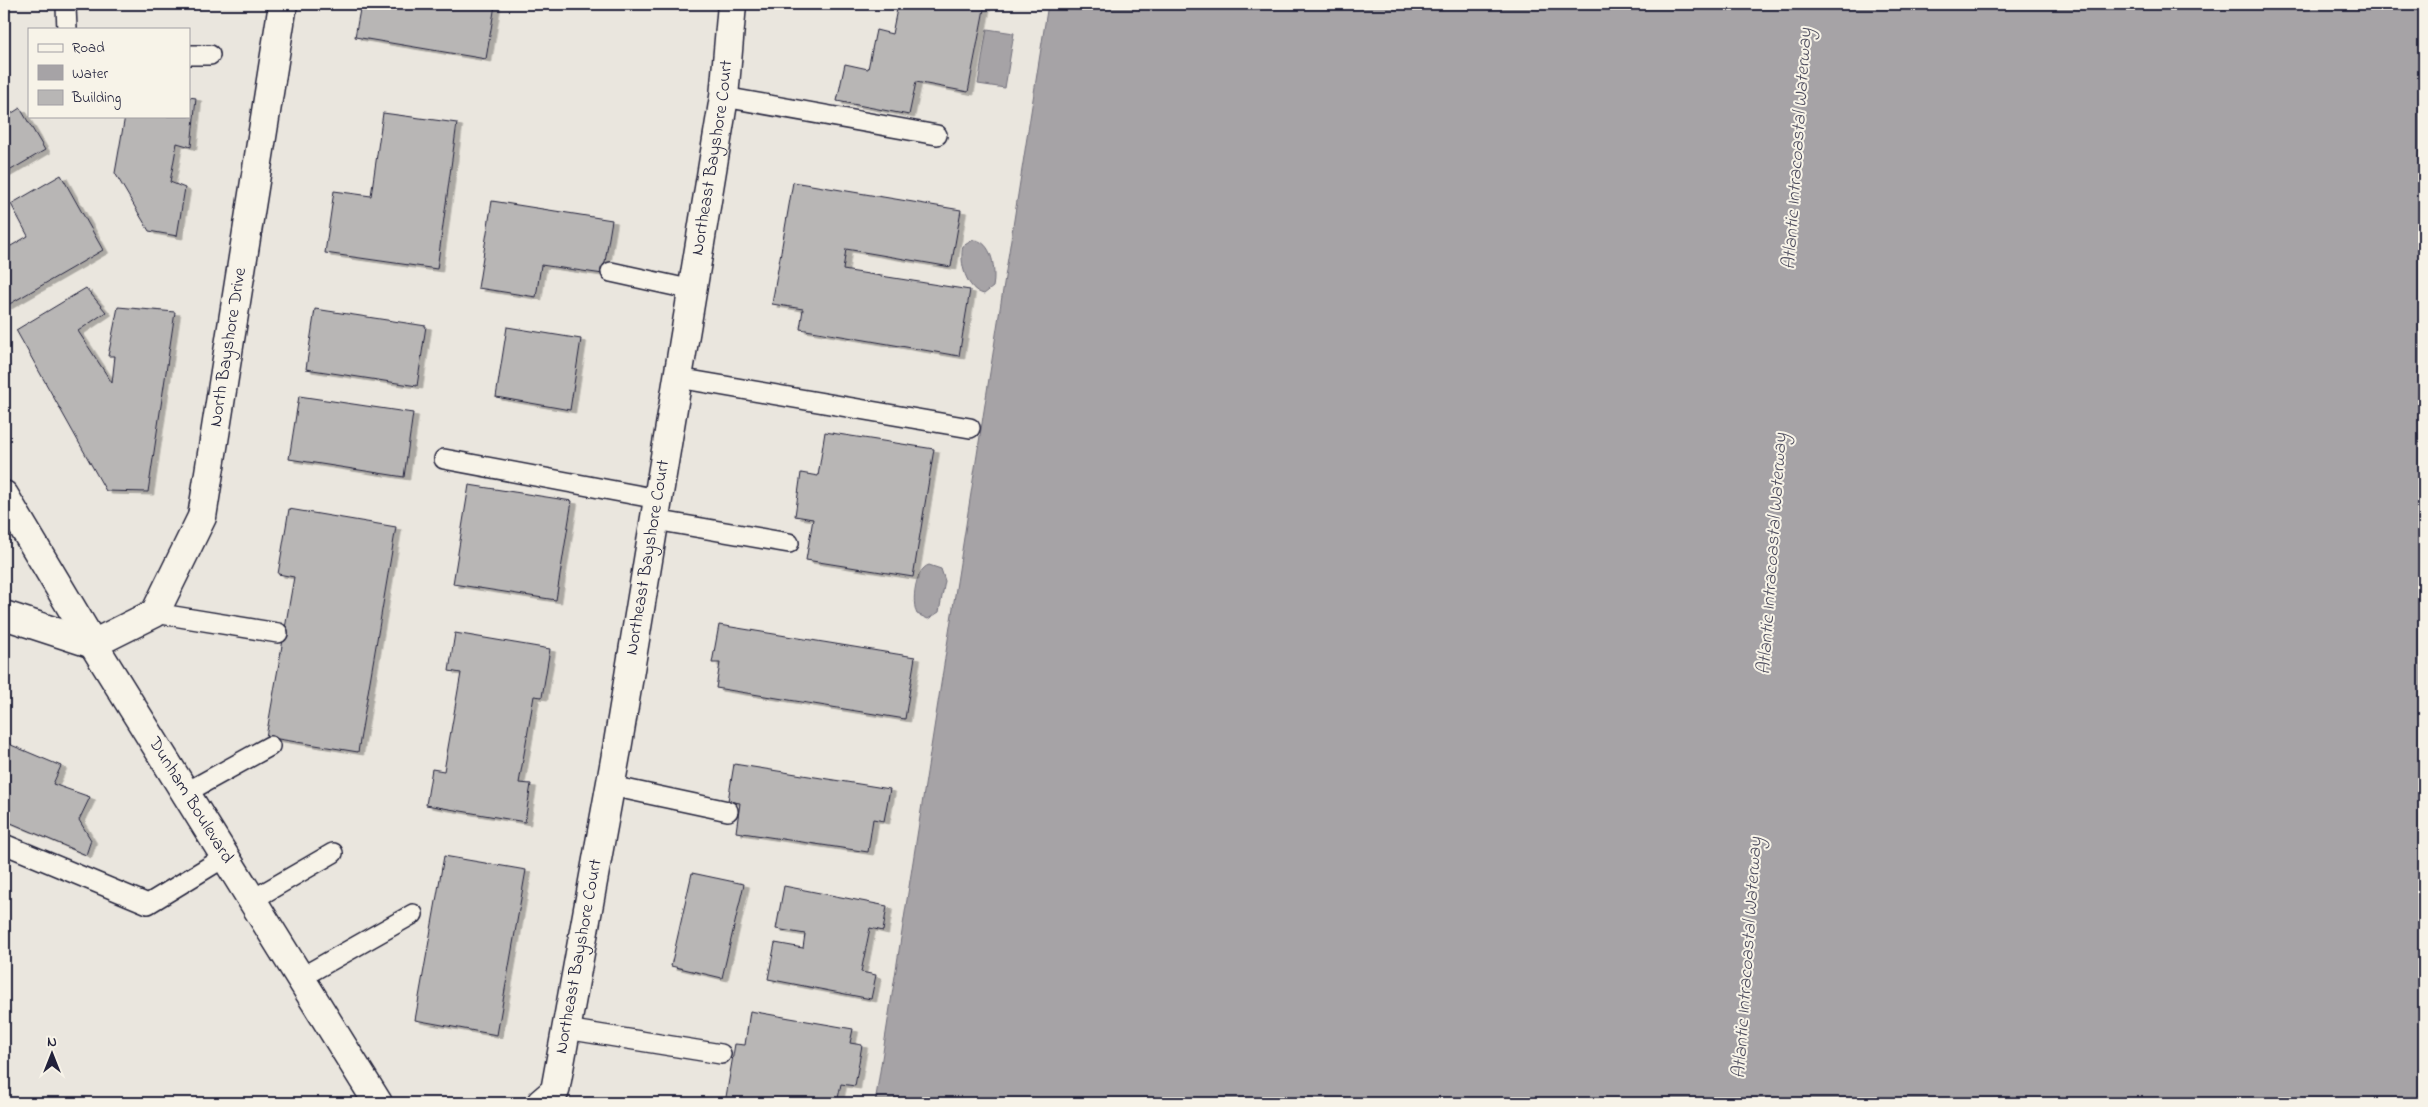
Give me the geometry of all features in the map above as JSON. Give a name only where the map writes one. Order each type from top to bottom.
[{"type":"street","name":"North Bayshore Drive","points":[[155,613],[202,517],[283,4]]},
{"type":"street","name":"Northeast Bayshore Court","points":[[554,1099],[611,786],[693,290],[724,97],[732,4]]},
{"type":"street","name":"Dunham Boulevard","points":[[4,495],[93,644],[378,1103]]},
{"type":"street","points":[[4,614],[93,644],[155,613]]},
{"type":"lane","points":[[67,28],[66,7],[69,4]]},
{"type":"lane","points":[[190,55],[210,55]]},
{"type":"lane","points":[[724,97],[937,135]]},
{"type":"lane","points":[[611,272],[693,290]]},
{"type":"lane","points":[[678,378],[970,428]]},
{"type":"lane","points":[[444,459],[657,509],[789,543]]},
{"type":"lane","points":[[155,613],[278,632]]},
{"type":"lane","points":[[185,793],[270,746]]},
{"type":"lane","points":[[611,786],[728,811]]},
{"type":"lane","points":[[4,844],[148,904],[225,857]]},
{"type":"lane","points":[[252,900],[333,853]]},
{"type":"lane","points":[[300,978],[414,914]]},
{"type":"lane","points":[[566,1029],[721,1054]]},
{"type":"water","name":"Atlantic Intracoastal Waterway","points":[[1048,4],[2424,4],[2424,1103],[875,1103]]},
{"type":"water","points":[[987,29],[1014,33],[1005,88],[978,84]]},
{"type":"water","points":[[973,240],[980,241],[985,245],[992,258],[993,287],[984,294],[973,287],[968,281],[963,267],[963,246]]},
{"type":"water","points":[[929,565],[941,569],[945,581],[939,612],[928,619],[917,614],[914,594],[920,573]]},
{"type":"building","points":[[361,4],[495,5],[486,59],[355,37]]},
{"type":"building","points":[[898,4],[985,4],[968,92],[916,82],[909,115],[837,101],[845,64],[868,69],[876,30],[892,34]]},
{"type":"building","points":[[190,97],[196,98],[191,147],[177,143],[170,182],[185,188],[177,236],[149,231],[115,173],[125,118],[190,118]]},
{"type":"building","points":[[20,108],[45,150],[4,174],[4,114],[6,117]]},
{"type":"building","points":[[383,113],[457,123],[437,269],[325,253],[334,191],[371,196]]},
{"type":"building","points":[[61,175],[103,250],[6,306],[4,250],[28,236],[11,204]]},
{"type":"building","points":[[793,182],[961,210],[951,267],[846,249],[843,270],[970,290],[959,356],[800,329],[803,309],[772,304]]},
{"type":"building","points":[[492,201],[612,220],[603,274],[541,265],[536,297],[478,288]]},
{"type":"building","points":[[86,288],[106,312],[78,331],[112,383],[115,356],[108,356],[118,307],[175,312],[148,492],[106,491],[16,330]]},
{"type":"building","points":[[315,309],[426,326],[417,386],[306,369]]},
{"type":"building","points":[[507,327],[581,339],[570,410],[496,397]]},
{"type":"building","points":[[299,396],[413,413],[404,477],[289,459]]},
{"type":"building","points":[[825,432],[934,449],[913,577],[806,560],[813,519],[795,516],[801,473],[818,476]]},
{"type":"building","points":[[469,485],[572,501],[556,600],[453,584]]},
{"type":"building","points":[[289,509],[396,527],[358,752],[266,737],[294,577],[278,574]]},
{"type":"building","points":[[719,625],[915,657],[905,719],[716,688],[720,663],[712,663]]},
{"type":"building","points":[[455,633],[550,649],[542,697],[534,696],[519,783],[531,784],[525,822],[426,805],[432,769],[444,771],[461,673],[449,671]]},
{"type":"building","points":[[4,742],[61,766],[53,784],[90,797],[79,820],[91,840],[86,855],[4,820]]},
{"type":"building","points":[[734,764],[890,789],[884,821],[873,819],[868,852],[736,832],[740,803],[728,801]]},
{"type":"building","points":[[444,856],[526,870],[497,1035],[415,1020]]},
{"type":"building","points":[[692,873],[744,884],[722,978],[671,966]]},
{"type":"building","points":[[784,886],[887,906],[883,931],[870,928],[861,972],[876,975],[871,999],[768,979],[775,943],[803,948],[805,934],[776,929]]},
{"type":"building","points":[[750,1011],[853,1029],[850,1043],[862,1045],[855,1086],[841,1084],[837,1103],[725,1103],[735,1044],[745,1045]]}]
